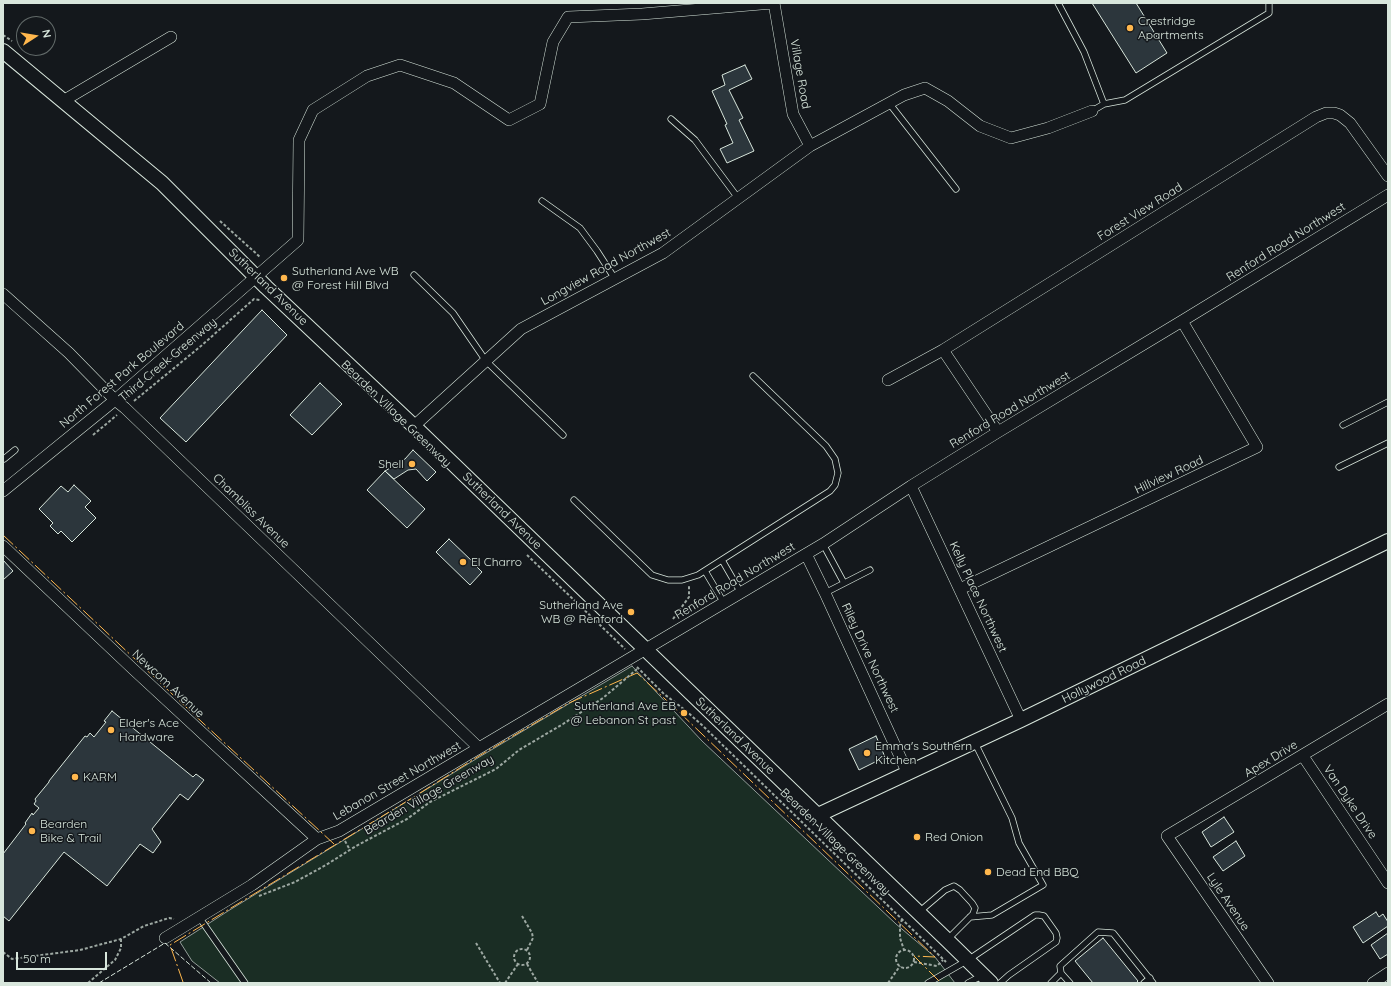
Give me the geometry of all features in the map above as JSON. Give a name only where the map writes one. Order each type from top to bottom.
[{"type":"street","points":[[642,14],[654,3]]},
{"type":"street","points":[[642,14],[774,3]]},
{"type":"street","name":"Village Road","points":[[774,3],[794,114],[810,146]]},
{"type":"street","name":"North Forest Park Boulevard","points":[[3,491],[114,400],[298,240],[299,140],[312,110],[367,76],[400,65],[454,83],[509,120],[540,104],[553,42],[568,17],[642,14]]},
{"type":"street","points":[[63,101],[171,37]]},
{"type":"street","name":"Sutherland Avenue","points":[[3,51],[162,183],[256,277],[414,426],[987,979]]},
{"type":"street","name":"Longview Road Northwest","points":[[414,426],[521,329],[664,253],[810,146],[904,95],[925,88],[948,101],[980,126],[1011,138],[1048,128],[1092,110]]},
{"type":"street","name":"Forest View Road","points":[[888,380],[943,350],[1316,117],[1334,113],[1340,115],[1350,123],[1388,176]]},
{"type":"street","name":"Renford Road Northwest","points":[[645,649],[823,544],[911,486],[998,432],[1388,195]]},
{"type":"street","name":"Chambliss Avenue","points":[[3,294],[69,353],[114,400],[125,408],[479,748]]},
{"type":"street","name":"Hillview Road","points":[[960,589],[1258,447],[1182,321]]},
{"type":"street","points":[[943,350],[998,432]]},
{"type":"street","name":"Kelly Place Northwest","points":[[911,486],[1021,720]]},
{"type":"street","name":"Hollywood Road","points":[[818,815],[1021,720],[1388,541]]},
{"type":"street","name":"Newcom Avenue","points":[[3,546],[133,669],[317,839]]},
{"type":"street","name":"Riley Drive Northwest","points":[[806,554],[908,774]]},
{"type":"street","name":"Lebanon Street Northwest","points":[[165,938],[252,885],[317,839],[339,831],[645,649]]},
{"type":"street","name":"Apex Drive","points":[[1167,836],[1388,704]]},
{"type":"street","name":"Van Dyke Drive","points":[[1303,756],[1388,883]]},
{"type":"street","name":"Lyle Avenue","points":[[1167,836],[1268,983]]},
{"type":"street","points":[[1373,983],[1388,973]]},
{"type":"lane","points":[[1058,3],[1084,52],[1104,104]]},
{"type":"lane","points":[[1092,110],[1104,104],[1125,100],[1269,13],[1269,3]]},
{"type":"lane","points":[[889,103],[956,189]]},
{"type":"lane","points":[[671,119],[695,140],[738,198]]},
{"type":"lane","points":[[542,201],[580,228],[615,278]]},
{"type":"lane","points":[[414,275],[453,313],[486,360],[564,435]]},
{"type":"lane","points":[[574,500],[652,575],[668,580],[698,576],[830,491],[835,485],[838,473],[836,459],[826,446],[753,376]]},
{"type":"lane","points":[[1343,425],[1388,402]]},
{"type":"lane","points":[[1340,467],[1388,443]]},
{"type":"lane","points":[[4,459],[15,450]]},
{"type":"lane","points":[[823,544],[844,583]]},
{"type":"lane","points":[[722,560],[742,593]]},
{"type":"lane","points":[[825,593],[870,570]]},
{"type":"lane","points":[[705,571],[724,603]]},
{"type":"lane","points":[[970,917],[992,915],[1043,885],[1019,843],[1012,818],[975,742]]},
{"type":"lane","points":[[918,912],[945,890],[954,886],[960,890],[975,908],[973,914],[947,940]]},
{"type":"lane","points":[[928,983],[968,960],[1035,915],[1039,914],[1044,916],[1056,933],[1056,942],[1000,983]]},
{"type":"lane","points":[[196,919],[245,983]]},
{"type":"lane","points":[[1070,983],[1061,973],[1060,966],[1098,932],[1113,932],[1152,981],[1144,983]]},
{"type":"lane","points":[[1051,983],[1061,973]]},
{"type":"lane","points":[[968,983],[987,979]]},
{"type":"path","name":"Third Creek Greenway","points":[[93,435],[201,346],[254,299],[265,300]]},
{"type":"path","name":"Bearden Village Greenway","points":[[523,550],[632,657],[638,668],[664,694],[703,726],[952,969]]},
{"type":"path","points":[[671,622],[689,597],[690,588],[688,578]]},
{"type":"path","name":"Bearden Village Greenway","points":[[254,898],[295,882],[326,866],[356,846],[407,820],[430,802],[496,769],[519,750],[603,698],[638,668]]},
{"type":"path","points":[[522,916],[532,933],[533,938],[527,950]]},
{"type":"path","points":[[3,952],[12,959],[80,950],[121,939],[144,926],[169,918],[196,919]]},
{"type":"path","points":[[902,919],[900,926],[900,938],[904,950]]},
{"type":"path","points":[[88,983],[115,960],[121,948],[121,939]]},
{"type":"path","points":[[476,943],[500,983]]},
{"type":"path","points":[[518,964],[514,957],[520,948],[527,950],[530,953],[531,958],[527,964]]},
{"type":"path","points":[[908,950],[913,954],[914,962],[908,968],[900,966],[897,963],[897,957],[900,952],[908,950]]},
{"type":"path","points":[[914,962],[937,966],[944,960]]},
{"type":"path","points":[[518,964],[527,964]]},
{"type":"path","points":[[505,983],[518,964]]},
{"type":"path","points":[[527,964],[538,983]]},
{"type":"path","points":[[888,983],[900,966]]},
{"type":"green space","points":[[632,666],[702,741],[896,924],[935,957],[955,983],[220,983],[192,961],[180,942],[471,762]]},
{"type":"building","name":"Crestridge Apartments","points":[[1092,3],[1136,3],[1167,53],[1136,73]]},
{"type":"building","points":[[745,65],[752,79],[729,90],[743,118],[739,120],[754,151],[727,163],[720,149],[733,143],[725,125],[727,124],[712,91],[725,85],[722,75]]},
{"type":"building","points":[[262,310],[287,335],[186,442],[160,418]]},
{"type":"building","points":[[320,383],[342,404],[312,435],[290,415]]},
{"type":"building","name":"Shell","points":[[413,450],[436,472],[427,481],[416,469],[408,470],[394,479],[385,471],[405,459]]},
{"type":"building","points":[[385,471],[425,509],[407,528],[367,490]]},
{"type":"building","points":[[74,485],[91,501],[85,507],[96,518],[72,542],[61,531],[58,534],[50,526],[53,523],[39,509],[61,486],[68,492]]},
{"type":"building","name":"El Charro","points":[[449,539],[473,562],[476,558],[481,563],[477,567],[482,572],[470,585],[436,552]]},
{"type":"building","points":[[3,560],[13,571],[3,580]]},
{"type":"building","points":[[112,711],[193,777],[196,774],[204,780],[188,800],[180,794],[152,829],[161,842],[153,853],[140,844],[107,886],[64,852],[9,921],[3,916],[3,854],[26,824],[25,823],[32,813],[33,815],[39,808],[34,804],[36,801],[35,799],[85,736],[87,737],[90,733],[94,737],[106,722],[104,721]]},
{"type":"building","name":"Emma's Southern Kitchen","points":[[876,736],[885,757],[859,770],[849,749]]},
{"type":"building","points":[[1224,817],[1234,832],[1211,847],[1202,832]]},
{"type":"building","points":[[1236,841],[1245,856],[1223,871],[1213,857]]},
{"type":"building","points":[[1376,912],[1379,917],[1383,914],[1388,922],[1388,926],[1363,943],[1353,927]]},
{"type":"building","points":[[1388,933],[1388,954],[1380,959],[1371,945]]},
{"type":"building","points":[[1103,938],[1138,981],[1136,983],[1093,983],[1075,961]]},
{"type":"fence","points":[[99,983],[165,943],[211,983]]},
{"type":"power","points":[[3,535],[334,844]]},
{"type":"power","points":[[183,982],[170,945],[479,756],[569,703],[637,673],[935,957],[914,956],[941,983]]},
{"type":"place","name":"Crestridge Apartments","points":[[1130,28]]},
{"type":"place","name":"Sutherland Ave WB @ Forest Hill Blvd","points":[[284,278]]},
{"type":"place","name":"Shell","points":[[412,464]]},
{"type":"place","name":"El Charro","points":[[463,562]]},
{"type":"place","name":"Sutherland Ave WB @ Renford","points":[[631,612]]},
{"type":"place","name":"Sutherland Ave EB @ Lebanon St past","points":[[684,713]]},
{"type":"place","name":"Elder's Ace Hardware","points":[[111,730]]},
{"type":"place","name":"Emma's Southern Kitchen","points":[[867,753]]},
{"type":"place","name":"KARM","points":[[75,777]]},
{"type":"place","name":"Bearden Bike & Trail","points":[[32,831]]},
{"type":"place","name":"Red Onion","points":[[917,837]]},
{"type":"place","name":"Dead End BBQ","points":[[988,872]]}]
